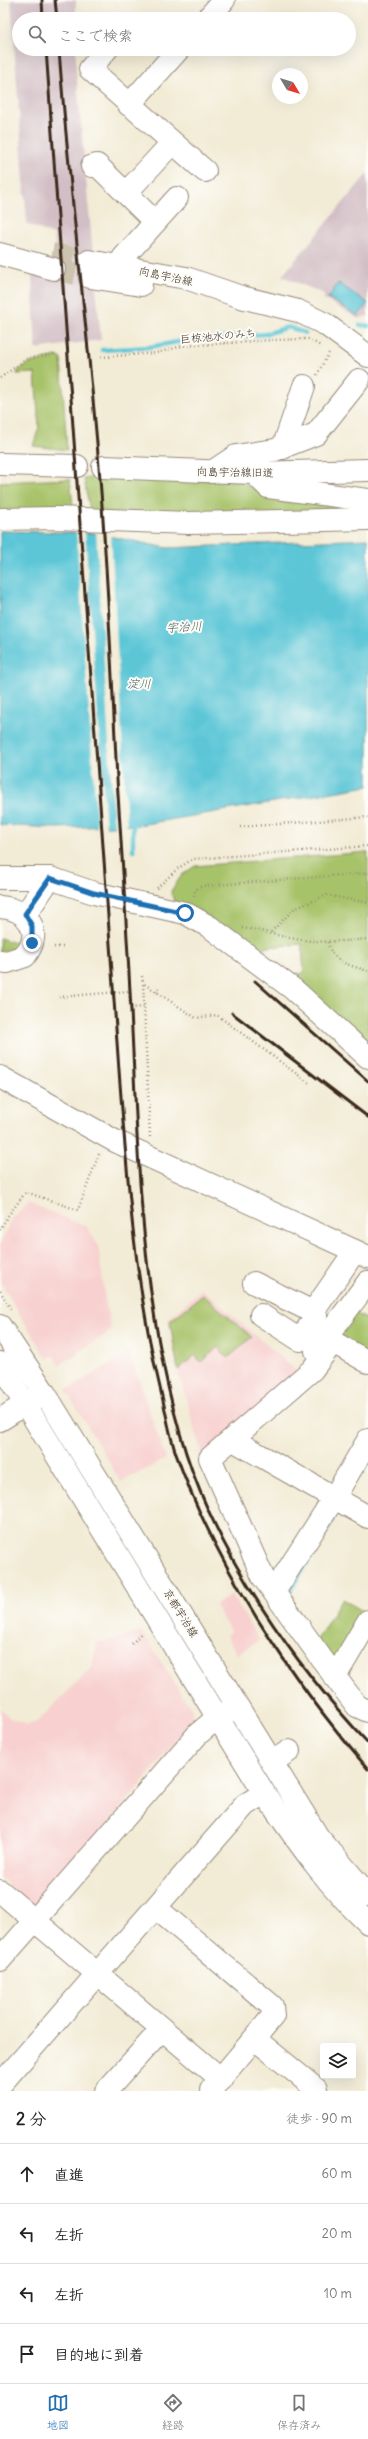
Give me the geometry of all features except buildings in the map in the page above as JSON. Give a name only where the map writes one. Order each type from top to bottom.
[{"type":"street","points":[[213,12],[224,0]]},
{"type":"street","points":[[101,56],[90,69],[205,171]]},
{"type":"street","points":[[129,105],[173,56]]},
{"type":"street","points":[[126,193],[172,143]]},
{"type":"street","points":[[92,166],[97,165],[155,222]]},
{"type":"street","points":[[123,258],[177,198]]},
{"type":"street","points":[[0,241],[53,262],[0,254]]},
{"type":"street","name":"向島宇治線","points":[[89,269],[186,278],[241,297],[298,311],[325,324],[368,356]]},
{"type":"street","points":[[212,472],[236,456],[283,448],[316,434],[359,380]]},
{"type":"street","points":[[283,448],[304,386]]},
{"type":"street","points":[[0,464],[77,466]]},
{"type":"street","name":"向島宇治線旧道","points":[[103,467],[254,473],[368,470]]},
{"type":"street","points":[[254,473],[268,487],[368,500]]},
{"type":"street","points":[[0,519],[56,518],[196,523],[368,519]]},
{"type":"street","points":[[0,878],[50,878],[94,893],[185,913],[210,927],[293,989],[368,1057]]},
{"type":"street","points":[[25,914],[50,878]]},
{"type":"street","points":[[0,907],[9,908],[25,914],[32,926],[33,934],[29,950],[19,959],[7,962],[0,961]]},
{"type":"street","points":[[0,1077],[108,1138],[362,1254],[312,1312]]},
{"type":"street","points":[[304,1378],[303,1368],[368,1282]]},
{"type":"street","points":[[254,1283],[312,1312],[316,1316],[300,1340],[261,1315]]},
{"type":"street","name":"京都宇治線","points":[[0,1326],[44,1392],[237,1706],[281,1756],[318,1837],[368,1895]]},
{"type":"street","points":[[368,1362],[333,1342],[304,1378],[210,1458],[263,1577],[357,1706],[368,1711]]},
{"type":"street","name":"京都宇治線","points":[[0,1363],[180,1652],[216,1718],[264,1793],[304,1850],[348,1905],[368,1924]]},
{"type":"street","points":[[0,1420],[44,1392]]},
{"type":"street","points":[[233,1440],[368,1517]]},
{"type":"street","points":[[274,1592],[334,1498],[368,1440]]},
{"type":"street","points":[[335,1677],[368,1621]]},
{"type":"street","points":[[0,1960],[198,1734],[216,1718],[237,1706]]},
{"type":"street","points":[[0,2085],[245,1805],[264,1793]]},
{"type":"street","points":[[0,1891],[97,1973],[161,2030],[216,2085],[274,2016],[272,2006],[156,1908]]},
{"type":"street","points":[[106,2091],[161,2030]]},
{"type":"street","points":[[255,2039],[316,2089],[314,2091]]},
{"type":"path","name":"巨椋池水のみち","points":[[101,357],[156,353],[182,346],[308,339],[330,351]]},
{"type":"path","points":[[304,386],[311,388],[330,351],[335,349]]},
{"type":"path","points":[[0,378],[28,358],[56,354]]},
{"type":"path","points":[[240,827],[368,817]]},
{"type":"path","points":[[148,904],[154,891],[176,869],[193,859],[368,846]]},
{"type":"path","points":[[193,899],[195,890],[202,886],[368,873]]},
{"type":"path","points":[[271,932],[294,909],[327,896],[368,903]]},
{"type":"path","points":[[241,927],[271,932],[301,940],[328,942],[368,939]]},
{"type":"path","points":[[328,942],[330,952],[338,961],[368,971]]},
{"type":"path","points":[[54,947],[63,947]]},
{"type":"path","points":[[142,976],[151,1158]]},
{"type":"path","points":[[143,983],[196,1018],[217,1015],[309,1083]]},
{"type":"path","points":[[156,992],[160,986]]},
{"type":"path","points":[[58,997],[129,991],[130,1008],[144,1007]]},
{"type":"path","points":[[0,1230],[7,1217],[26,1192],[78,1210],[99,1153],[108,1138]]},
{"type":"path","points":[[132,1644],[142,1632]]},
{"type":"shaded area","points":[[11,0],[76,0],[76,12],[12,12],[12,14]]},
{"type":"shaded area","points":[[15,56],[76,56],[76,71],[101,340],[36,349],[32,274],[57,273],[54,235],[27,224]]},
{"type":"shaded area","points":[[368,173],[368,318],[366,316],[359,319],[324,299],[324,294],[282,276]]},
{"type":"shaded area","points":[[28,1203],[86,1226],[98,1245],[106,1306],[112,1330],[59,1365],[53,1355],[47,1359],[0,1282],[0,1244],[12,1219]]},
{"type":"shaded area","points":[[202,1289],[299,1373],[202,1455],[178,1370],[168,1320]]},
{"type":"shaded area","points":[[129,1353],[166,1459],[121,1482],[66,1390]]},
{"type":"shaded area","points":[[232,1595],[259,1640],[237,1654],[226,1635],[231,1632],[215,1605]]},
{"type":"shaded area","points":[[142,1632],[193,1712],[189,1725],[42,1905],[32,1905],[0,1877],[0,1709],[10,1718],[27,1725],[37,1722],[92,1667],[97,1643]]},
{"type":"green space","points":[[56,356],[61,358],[67,450],[33,446],[39,427],[35,373],[17,374],[18,371],[28,364]]},
{"type":"green space","points":[[102,476],[240,481],[254,489],[359,504],[368,515],[91,516],[84,479]]},
{"type":"green space","points":[[70,479],[74,515],[0,515],[0,482]]},
{"type":"green space","points":[[368,852],[368,1045],[288,975],[304,973],[302,944],[256,948],[174,902],[171,891],[182,875],[195,866]]},
{"type":"green space","points":[[0,938],[18,944],[13,949],[0,952]]},
{"type":"green space","points":[[203,1295],[252,1337],[228,1358],[218,1347],[201,1362],[195,1355],[178,1370],[170,1321]]},
{"type":"green space","points":[[351,1311],[368,1320],[368,1355],[337,1338]]},
{"type":"green space","points":[[342,1599],[368,1614],[335,1667],[315,1643]]},
{"type":"water","points":[[338,283],[368,303],[358,316],[328,298]]},
{"type":"water","name":"淀川","points":[[0,531],[94,533],[167,548],[368,539],[368,786],[139,825],[55,828],[0,825]]},
{"type":"pier","points":[[76,530],[85,531],[106,828],[97,828]]},
{"type":"pier","points":[[96,531],[111,534],[127,827],[114,827]]},
{"type":"waterway","points":[[360,325],[368,326]]},
{"type":"waterway","points":[[102,350],[149,347],[178,342],[266,334],[288,327],[305,333]]},
{"type":"waterway","points":[[133,820],[133,851]]},
{"type":"waterway","points":[[362,1472],[368,1462]]},
{"type":"waterway","points":[[287,1595],[332,1521]]},
{"type":"tunnel","points":[[52,254],[89,261]]},
{"type":"tunnel","points":[[54,269],[90,277]]},
{"type":"railway","points":[[42,0],[43,12]]},
{"type":"railway","points":[[55,0],[56,12]]},
{"type":"railway","points":[[47,56],[126,1161],[139,1277],[152,1354],[169,1431],[176,1454],[212,1539],[234,1580],[284,1659],[339,1734],[368,1769]]},
{"type":"railway","points":[[60,56],[103,516],[130,984],[138,1153],[146,1255],[161,1355],[172,1404],[186,1453],[218,1531],[239,1570],[286,1644],[340,1712],[368,1743]]},
{"type":"railway","points":[[255,981],[368,1081]]},
{"type":"railway","points":[[232,1013],[368,1117]]},
{"type":"route","points":[[32,943],[32,926],[25,914],[31,909],[38,893],[50,878],[94,893],[185,913]]},
{"type":"water label","name":"宇治川","points":[[184,627]]}]
